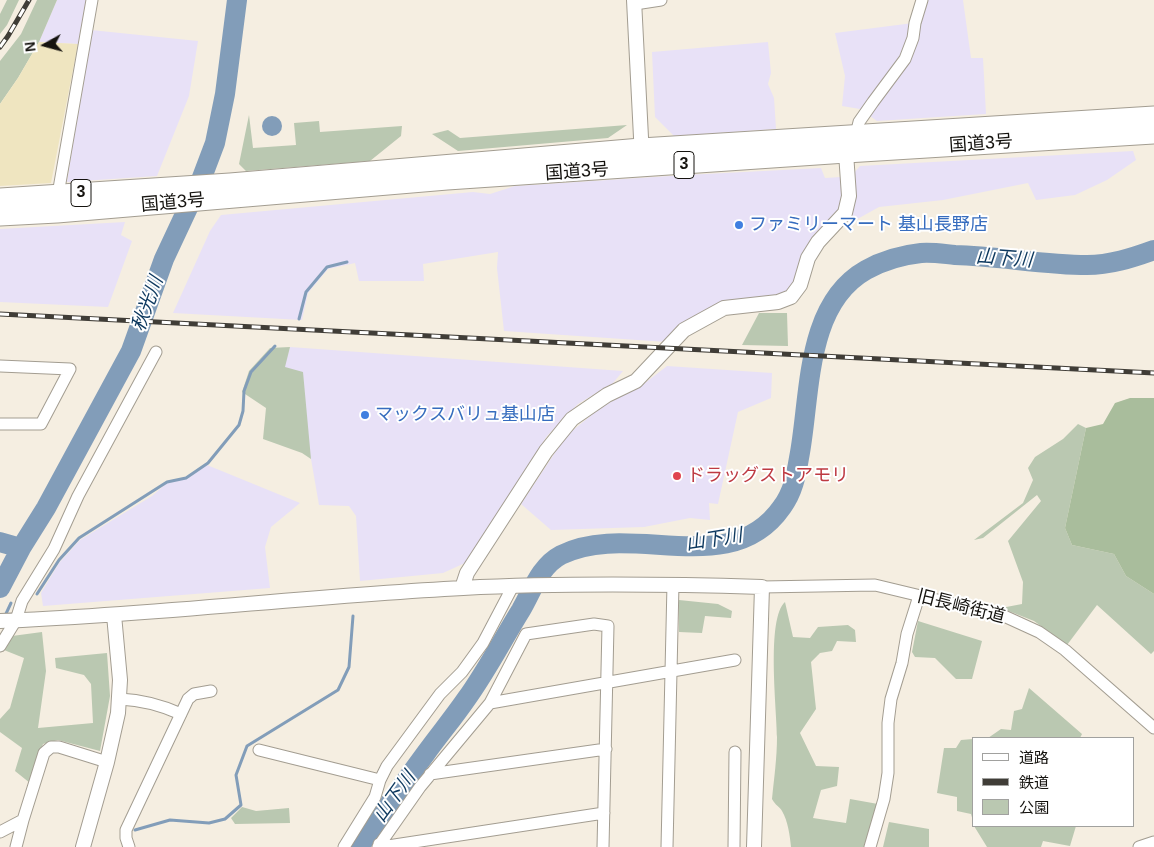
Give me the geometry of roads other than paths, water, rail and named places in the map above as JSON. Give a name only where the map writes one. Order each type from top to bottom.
[{"type":"highway","name":"国道3号","points":[[0,216],[57,213],[224,183],[641,148],[1154,116]]},
{"type":"highway","name":"国道3号","points":[[0,198],[56,194],[158,196],[215,200],[447,180],[1154,134]]},
{"type":"street","points":[[57,213],[56,194],[92,0]]},
{"type":"street","points":[[643,168],[635,2],[661,0]]},
{"type":"street","points":[[462,588],[467,573],[546,451],[572,419],[607,395],[636,380],[684,330],[724,308],[778,302],[791,297],[800,285],[808,258],[818,242],[845,213],[849,196],[846,153],[857,135],[859,122],[905,59],[913,38],[915,23],[922,0]]},
{"type":"street","points":[[0,646],[9,620],[54,549],[78,496],[156,352]]},
{"type":"street","points":[[0,366],[70,369],[41,424],[0,424]]},
{"type":"street","points":[[9,620],[114,615],[462,588],[561,584],[673,584],[762,587],[754,847]]},
{"type":"street","points":[[668,847],[673,584]]},
{"type":"street","name":"旧長崎街道","points":[[762,587],[875,585],[1004,616],[1039,632],[1065,650],[1154,728]]},
{"type":"street","points":[[344,847],[375,796],[387,766],[430,706],[462,672],[483,643],[516,586]]},
{"type":"street","points":[[870,847],[884,799],[888,773],[888,723],[891,699],[902,663],[907,634],[919,596]]},
{"type":"street","points":[[83,847],[108,762],[120,698],[114,615]]},
{"type":"street","points":[[379,846],[430,774],[490,703],[526,634],[594,624],[608,626],[603,847]]},
{"type":"street","points":[[490,703],[735,660]]},
{"type":"street","points":[[129,847],[126,830],[188,699],[194,694],[211,691]]},
{"type":"street","points":[[120,698],[137,699],[159,704],[181,714]]},
{"type":"street","points":[[16,847],[44,753],[51,747],[59,747],[108,762]]},
{"type":"street","points":[[430,774],[606,749]]},
{"type":"street","points":[[259,750],[380,780]]},
{"type":"street","points":[[734,847],[735,752]]},
{"type":"street","points":[[379,846],[604,813]]},
{"type":"street","points":[[0,832],[23,820]]},
{"type":"street","points":[[1139,847],[1154,842]]},
{"type":"water","points":[[268,116],[276,116],[282,122],[282,130],[276,136],[268,136],[262,130],[262,122]]},
{"type":"waterway","name":"秋光川","points":[[0,588],[21,548],[46,508],[131,351],[164,259],[201,180],[215,143],[225,94],[237,0]]},
{"type":"waterway","name":"山下川","points":[[359,847],[474,687],[542,572],[554,560],[561,555],[588,546],[617,543],[707,546],[735,541],[760,529],[782,507],[791,490],[797,471],[809,381],[821,329],[831,306],[846,286],[866,270],[892,259],[921,253],[1087,265],[1104,264],[1154,250]]},
{"type":"waterway","points":[[299,319],[306,292],[327,267],[347,262]]},
{"type":"waterway","points":[[37,594],[59,560],[79,538],[167,482],[186,478],[208,463],[239,425],[243,411],[244,391],[251,372],[275,346]]},
{"type":"waterway","points":[[0,542],[21,548]]},
{"type":"waterway","points":[[4,618],[11,603]]},
{"type":"waterway","points":[[135,830],[170,820],[209,823],[225,819],[241,805],[236,775],[247,746],[338,690],[349,667],[353,616]]},
{"type":"railway","points":[[0,47],[29,0]]},
{"type":"railway","points":[[0,314],[1154,373]]},
{"type":"place","name":"ファミリーマート 基山長野店","points":[[739,225]]},
{"type":"place","name":"マックスバリュ基山店","points":[[365,415]]},
{"type":"place","name":"ドラッグストアモリ","points":[[677,476]]}]
